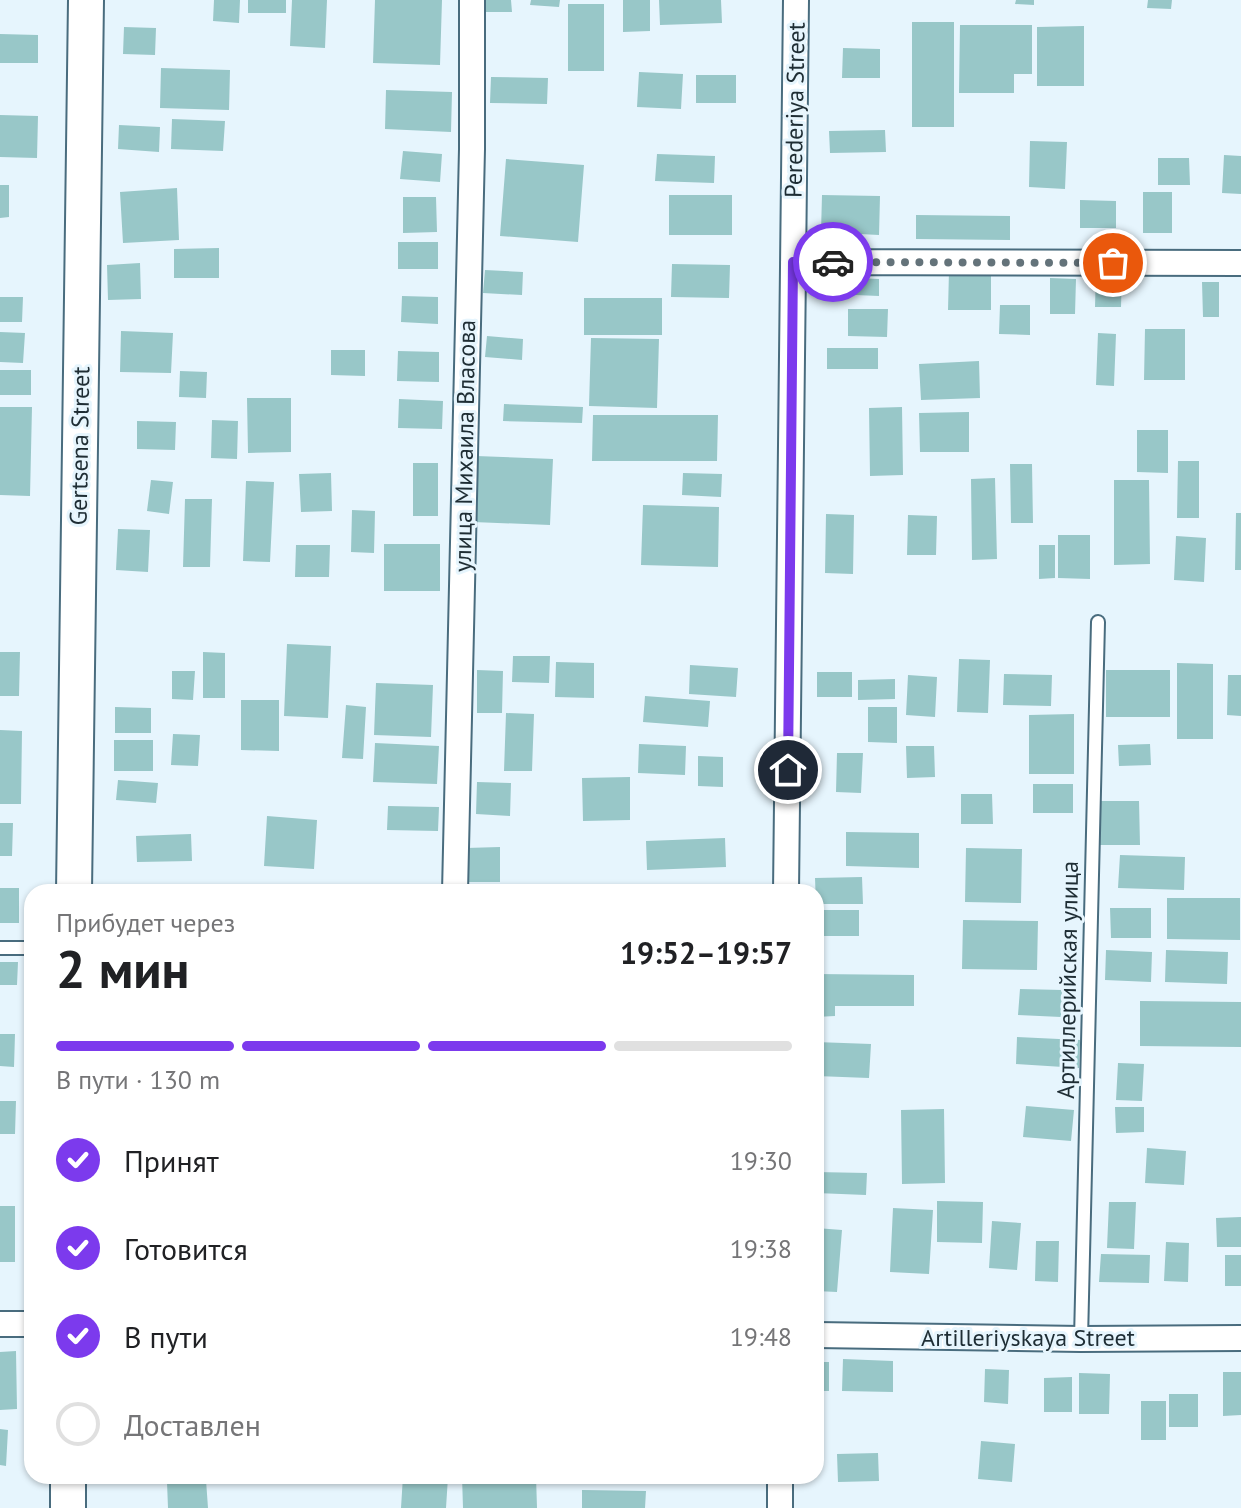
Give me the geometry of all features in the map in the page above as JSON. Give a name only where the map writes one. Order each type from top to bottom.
[{"type":"street","name":"Gertsena Street","points":[[74,884],[86,0]]},
{"type":"street","name":"улица Михаила Власова","points":[[455,884],[471,181],[472,0]]},
{"type":"street","name":"Perederiya Street","points":[[786,884],[796,0]]},
{"type":"street","points":[[793,262],[1241,263]]},
{"type":"street","points":[[0,1324],[24,1324]]},
{"type":"street","name":"Artilleriyskaya Street","points":[[824,1335],[1241,1338]]},
{"type":"street","points":[[68,1484],[68,1508]]},
{"type":"street","points":[[780,1484],[780,1508]]},
{"type":"lane","name":"Артиллерийская улица","points":[[1081,1339],[1098,622]]},
{"type":"lane","points":[[0,948],[24,948]]},
{"type":"building","points":[[214,0],[240,0],[239,23],[213,21]]},
{"type":"building","points":[[248,0],[286,0],[286,13],[248,13]]},
{"type":"building","points":[[292,0],[327,0],[325,48],[290,46]]},
{"type":"building","points":[[375,0],[442,0],[440,65],[373,63]]},
{"type":"building","points":[[479,0],[511,0],[512,12],[479,12]]},
{"type":"building","points":[[531,0],[560,0],[559,7],[530,5]]},
{"type":"building","points":[[623,0],[650,0],[650,31],[623,32]]},
{"type":"building","points":[[659,0],[721,0],[722,23],[660,25]]},
{"type":"building","points":[[1016,0],[1034,0],[1034,5],[1015,4]]},
{"type":"building","points":[[1148,0],[1172,0],[1171,9],[1147,8]]},
{"type":"building","points":[[568,4],[604,4],[604,71],[568,71]]},
{"type":"building","points":[[912,22],[954,22],[954,127],[912,127]]},
{"type":"building","points":[[960,25],[1032,25],[1032,74],[1014,74],[1014,93],[959,93]]},
{"type":"building","points":[[1084,26],[1084,86],[1037,86],[1037,27]]},
{"type":"building","points":[[124,27],[156,28],[155,55],[123,54]]},
{"type":"building","points":[[0,34],[38,35],[38,63],[0,63]]},
{"type":"building","points":[[843,48],[880,49],[880,78],[842,78]]},
{"type":"building","points":[[161,68],[230,70],[229,110],[160,108]]},
{"type":"building","points":[[639,72],[683,74],[681,109],[637,107]]},
{"type":"building","points":[[696,75],[736,75],[736,103],[696,103]]},
{"type":"building","points":[[491,77],[548,78],[547,104],[490,103]]},
{"type":"building","points":[[386,90],[452,92],[451,132],[385,129]]},
{"type":"building","points":[[0,115],[38,116],[37,158],[0,157]]},
{"type":"building","points":[[172,119],[225,121],[223,151],[171,149]]},
{"type":"building","points":[[119,125],[160,127],[159,152],[118,149]]},
{"type":"building","points":[[885,130],[886,152],[830,153],[829,131]]},
{"type":"building","points":[[1030,141],[1067,142],[1065,189],[1029,187]]},
{"type":"building","points":[[403,151],[442,154],[440,182],[400,179]]},
{"type":"building","points":[[657,154],[715,156],[714,183],[655,181]]},
{"type":"building","points":[[1224,155],[1241,156],[1241,194],[1222,193]]},
{"type":"building","points":[[1158,158],[1189,158],[1190,185],[1158,185]]},
{"type":"building","points":[[506,159],[584,165],[578,242],[500,236]]},
{"type":"building","points":[[0,185],[9,185],[9,217],[0,218]]},
{"type":"building","points":[[177,188],[179,240],[123,243],[120,192]]},
{"type":"building","points":[[1143,192],[1172,192],[1172,233],[1143,233]]},
{"type":"building","points":[[669,195],[732,195],[732,235],[669,235]]},
{"type":"building","points":[[822,195],[880,196],[879,235],[821,232]]},
{"type":"building","points":[[403,197],[436,197],[437,232],[403,233]]},
{"type":"building","points":[[1080,200],[1116,201],[1116,228],[1080,228]]},
{"type":"building","points":[[916,215],[1010,216],[1010,240],[916,239]]},
{"type":"building","points":[[398,242],[438,242],[438,269],[398,269]]},
{"type":"building","points":[[219,248],[219,278],[174,278],[174,249]]},
{"type":"building","points":[[140,263],[141,299],[108,300],[107,265]]},
{"type":"building","points":[[672,264],[730,265],[729,298],[671,297]]},
{"type":"building","points":[[485,270],[523,272],[522,295],[483,293]]},
{"type":"building","points":[[1096,270],[1122,270],[1121,307],[1095,307]]},
{"type":"building","points":[[949,271],[991,272],[991,310],[948,310]]},
{"type":"building","points":[[832,277],[879,279],[879,296],[832,294]]},
{"type":"building","points":[[1050,278],[1076,279],[1075,314],[1050,314]]},
{"type":"building","points":[[1202,282],[1219,282],[1219,317],[1203,317]]},
{"type":"building","points":[[402,296],[438,297],[438,324],[401,322]]},
{"type":"building","points":[[0,297],[23,297],[22,322],[0,322]]},
{"type":"building","points":[[584,298],[662,298],[662,335],[584,335]]},
{"type":"building","points":[[1000,305],[1030,305],[1030,335],[999,334]]},
{"type":"building","points":[[848,309],[888,309],[887,337],[848,336]]},
{"type":"building","points":[[1145,329],[1185,329],[1185,380],[1144,380]]},
{"type":"building","points":[[121,331],[173,333],[171,373],[120,372]]},
{"type":"building","points":[[0,332],[25,333],[23,363],[0,362]]},
{"type":"building","points":[[1098,333],[1116,334],[1114,386],[1096,385]]},
{"type":"building","points":[[487,336],[523,339],[522,360],[485,357]]},
{"type":"building","points":[[591,338],[659,339],[657,408],[589,406]]},
{"type":"building","points":[[827,348],[878,348],[878,369],[827,369]]},
{"type":"building","points":[[331,350],[365,350],[365,376],[331,375]]},
{"type":"building","points":[[398,351],[439,352],[439,382],[397,381]]},
{"type":"building","points":[[979,361],[980,398],[921,400],[919,364]]},
{"type":"building","points":[[0,370],[31,370],[31,395],[0,395]]},
{"type":"building","points":[[180,371],[207,372],[206,398],[179,397]]},
{"type":"building","points":[[247,398],[291,398],[291,452],[248,453]]},
{"type":"building","points":[[399,399],[443,401],[442,429],[398,428]]},
{"type":"building","points":[[504,404],[583,407],[582,423],[503,421]]},
{"type":"building","points":[[0,407],[32,407],[30,496],[0,495]]},
{"type":"building","points":[[902,407],[903,475],[870,476],[869,408]]},
{"type":"building","points":[[969,412],[969,452],[920,452],[919,413]]},
{"type":"building","points":[[593,415],[718,415],[717,461],[592,461]]},
{"type":"building","points":[[212,420],[238,421],[237,459],[211,458]]},
{"type":"building","points":[[137,421],[176,422],[175,450],[137,449]]},
{"type":"building","points":[[1137,430],[1168,430],[1168,473],[1137,472]]},
{"type":"building","points":[[476,456],[553,459],[550,525],[473,522]]},
{"type":"building","points":[[1178,461],[1199,461],[1199,518],[1177,518]]},
{"type":"building","points":[[413,463],[438,463],[438,516],[413,516]]},
{"type":"building","points":[[1010,464],[1032,464],[1033,523],[1011,523]]},
{"type":"building","points":[[331,473],[332,511],[301,512],[299,474]]},
{"type":"building","points":[[683,473],[722,474],[721,497],[682,495]]},
{"type":"building","points":[[995,478],[997,559],[972,560],[971,479]]},
{"type":"building","points":[[151,480],[173,482],[169,514],[147,511]]},
{"type":"building","points":[[1114,480],[1149,480],[1150,564],[1114,565]]},
{"type":"building","points":[[246,481],[274,482],[270,562],[243,561]]},
{"type":"building","points":[[185,499],[212,499],[210,567],[183,567]]},
{"type":"building","points":[[643,505],[719,507],[718,567],[641,565]]},
{"type":"building","points":[[352,510],[375,511],[374,553],[351,552]]},
{"type":"building","points":[[1236,513],[1241,513],[1241,570],[1235,570]]},
{"type":"building","points":[[826,514],[854,515],[853,574],[825,573]]},
{"type":"building","points":[[908,515],[937,516],[936,555],[907,555]]},
{"type":"building","points":[[118,529],[150,530],[148,572],[116,570]]},
{"type":"building","points":[[1058,535],[1090,535],[1090,579],[1058,578]]},
{"type":"building","points":[[1176,536],[1206,538],[1204,582],[1174,580]]},
{"type":"building","points":[[384,544],[440,544],[440,591],[384,591]]},
{"type":"building","points":[[296,545],[330,545],[329,577],[295,577]]},
{"type":"building","points":[[1039,545],[1055,545],[1055,578],[1039,579]]},
{"type":"building","points":[[287,644],[331,646],[328,718],[284,716]]},
{"type":"building","points":[[0,652],[20,652],[19,696],[0,696]]},
{"type":"building","points":[[203,652],[225,653],[225,698],[203,698]]},
{"type":"building","points":[[513,656],[550,656],[549,683],[512,682]]},
{"type":"building","points":[[959,659],[990,660],[988,713],[957,712]]},
{"type":"building","points":[[556,662],[594,663],[594,698],[555,697]]},
{"type":"building","points":[[1177,663],[1213,664],[1213,739],[1177,739]]},
{"type":"building","points":[[690,665],[738,668],[736,697],[689,694]]},
{"type":"building","points":[[477,670],[503,671],[502,713],[477,713]]},
{"type":"building","points":[[1106,670],[1170,670],[1170,717],[1106,717]]},
{"type":"building","points":[[172,671],[195,671],[193,700],[172,699]]},
{"type":"building","points":[[817,672],[852,672],[852,697],[817,697]]},
{"type":"building","points":[[1004,674],[1052,675],[1051,706],[1003,705]]},
{"type":"building","points":[[908,675],[937,677],[935,717],[906,715]]},
{"type":"building","points":[[1228,675],[1241,675],[1241,716],[1227,715]]},
{"type":"building","points":[[895,679],[895,699],[858,700],[858,680]]},
{"type":"building","points":[[376,683],[433,685],[431,737],[374,735]]},
{"type":"building","points":[[645,696],[710,701],[708,727],[643,722]]},
{"type":"building","points":[[241,700],[279,700],[279,751],[241,750]]},
{"type":"building","points":[[346,705],[366,707],[363,759],[342,758]]},
{"type":"building","points":[[115,707],[151,708],[151,733],[115,733]]},
{"type":"building","points":[[868,707],[897,707],[897,743],[868,742]]},
{"type":"building","points":[[506,713],[534,714],[532,771],[504,771]]},
{"type":"building","points":[[1074,714],[1074,774],[1029,774],[1029,715]]},
{"type":"building","points":[[0,730],[22,731],[21,804],[0,804]]},
{"type":"building","points":[[173,734],[200,735],[198,766],[171,765]]},
{"type":"building","points":[[114,740],[153,740],[153,771],[114,771]]},
{"type":"building","points":[[375,743],[439,746],[437,784],[373,782]]},
{"type":"building","points":[[639,744],[686,746],[685,775],[638,773]]},
{"type":"building","points":[[1150,744],[1151,765],[1119,766],[1118,745]]},
{"type":"building","points":[[906,746],[934,746],[935,777],[907,778]]},
{"type":"building","points":[[837,753],[863,753],[861,793],[836,792]]},
{"type":"building","points":[[698,756],[723,757],[723,787],[698,786]]},
{"type":"building","points":[[630,777],[630,820],[583,821],[582,778]]},
{"type":"building","points":[[118,780],[158,783],[156,803],[116,800]]},
{"type":"building","points":[[477,782],[511,783],[510,816],[476,814]]},
{"type":"building","points":[[1033,784],[1073,784],[1073,813],[1033,813]]},
{"type":"building","points":[[961,794],[992,794],[993,824],[961,824]]},
{"type":"building","points":[[1099,801],[1139,801],[1140,845],[1100,845]]},
{"type":"building","points":[[388,806],[439,807],[438,831],[387,830]]},
{"type":"building","points":[[267,816],[317,820],[314,869],[264,866]]},
{"type":"building","points":[[0,823],[13,823],[12,856],[0,856]]},
{"type":"building","points":[[846,832],[919,833],[919,868],[846,866]]},
{"type":"building","points":[[191,834],[192,861],[137,862],[136,836]]},
{"type":"building","points":[[725,838],[726,867],[647,870],[646,841]]},
{"type":"building","points":[[500,847],[500,882],[467,882],[466,848]]},
{"type":"building","points":[[966,848],[1022,849],[1021,903],[965,902]]},
{"type":"building","points":[[1120,855],[1185,857],[1184,890],[1118,888]]},
{"type":"building","points":[[862,877],[863,904],[824,904],[824,884],[815,884],[815,878]]},
{"type":"building","points":[[0,888],[19,888],[19,923],[0,923]]},
{"type":"building","points":[[1167,898],[1240,898],[1240,940],[1167,939]]},
{"type":"building","points":[[1110,908],[1151,908],[1151,938],[1111,938]]},
{"type":"building","points":[[824,910],[859,910],[859,936],[824,936]]},
{"type":"building","points":[[963,920],[1038,921],[1037,970],[962,969]]},
{"type":"building","points":[[1106,950],[1152,952],[1151,982],[1105,980]]},
{"type":"building","points":[[1166,950],[1228,952],[1227,984],[1165,982]]},
{"type":"building","points":[[0,962],[18,962],[17,985],[0,985]]},
{"type":"building","points":[[824,974],[914,975],[914,1006],[835,1006],[835,1016],[824,1017]]},
{"type":"building","points":[[1020,989],[1062,990],[1061,1017],[1018,1015]]},
{"type":"building","points":[[1140,1001],[1241,1002],[1241,1047],[1140,1046]]},
{"type":"building","points":[[0,1034],[15,1034],[14,1067],[0,1066]]},
{"type":"building","points":[[1017,1037],[1080,1040],[1079,1068],[1016,1064]]},
{"type":"building","points":[[824,1042],[871,1044],[869,1078],[824,1076]]},
{"type":"building","points":[[1118,1063],[1144,1064],[1142,1101],[1116,1100]]},
{"type":"building","points":[[0,1101],[16,1101],[15,1134],[0,1134]]},
{"type":"building","points":[[1026,1106],[1074,1110],[1071,1141],[1023,1137]]},
{"type":"building","points":[[1115,1107],[1144,1107],[1144,1132],[1116,1133]]},
{"type":"building","points":[[944,1109],[945,1183],[902,1184],[901,1110]]},
{"type":"building","points":[[1147,1148],[1186,1151],[1184,1185],[1145,1183]]},
{"type":"building","points":[[824,1172],[867,1173],[866,1195],[824,1193]]},
{"type":"building","points":[[937,1201],[983,1202],[982,1243],[937,1242]]},
{"type":"building","points":[[1109,1202],[1136,1202],[1134,1249],[1107,1248]]},
{"type":"building","points":[[0,1206],[15,1206],[15,1262],[0,1262]]},
{"type":"building","points":[[893,1208],[933,1210],[929,1274],[890,1272]]},
{"type":"building","points":[[1241,1217],[1241,1247],[1217,1247],[1216,1218]]},
{"type":"building","points":[[992,1221],[1021,1223],[1017,1270],[989,1268]]},
{"type":"building","points":[[824,1229],[842,1230],[837,1292],[824,1291]]},
{"type":"building","points":[[1036,1241],[1059,1241],[1058,1282],[1035,1281]]},
{"type":"building","points":[[1166,1242],[1189,1243],[1188,1282],[1164,1281]]},
{"type":"building","points":[[1101,1254],[1150,1255],[1149,1283],[1099,1282]]},
{"type":"building","points":[[1225,1255],[1241,1255],[1241,1286],[1225,1286]]},
{"type":"building","points":[[16,1351],[17,1409],[0,1410],[0,1352]]},
{"type":"building","points":[[843,1359],[893,1361],[893,1392],[842,1391]]},
{"type":"building","points":[[824,1362],[829,1362],[829,1391],[824,1391]]},
{"type":"building","points":[[985,1369],[1009,1370],[1008,1404],[984,1402]]},
{"type":"building","points":[[1223,1372],[1241,1372],[1241,1415],[1223,1416]]},
{"type":"building","points":[[1079,1373],[1110,1374],[1109,1414],[1079,1414]]},
{"type":"building","points":[[1072,1377],[1072,1412],[1044,1412],[1044,1378]]},
{"type":"building","points":[[1169,1394],[1198,1394],[1198,1427],[1169,1427]]},
{"type":"building","points":[[1141,1401],[1166,1401],[1166,1440],[1141,1440]]},
{"type":"building","points":[[0,1429],[8,1430],[6,1466],[0,1465]]},
{"type":"building","points":[[981,1441],[1015,1444],[1012,1482],[978,1479]]},
{"type":"building","points":[[878,1453],[879,1481],[838,1482],[837,1454]]},
{"type":"building","points":[[167,1484],[206,1484],[208,1508],[168,1508]]},
{"type":"building","points":[[402,1484],[448,1484],[446,1508],[401,1508]]},
{"type":"building","points":[[462,1484],[536,1484],[537,1508],[463,1508]]},
{"type":"building","points":[[582,1490],[646,1491],[645,1508],[582,1508]]},
{"type":"way so far","points":[[833,262],[1113,263]]},
{"type":"route","points":[[788,770],[793,262],[833,262]]}]
